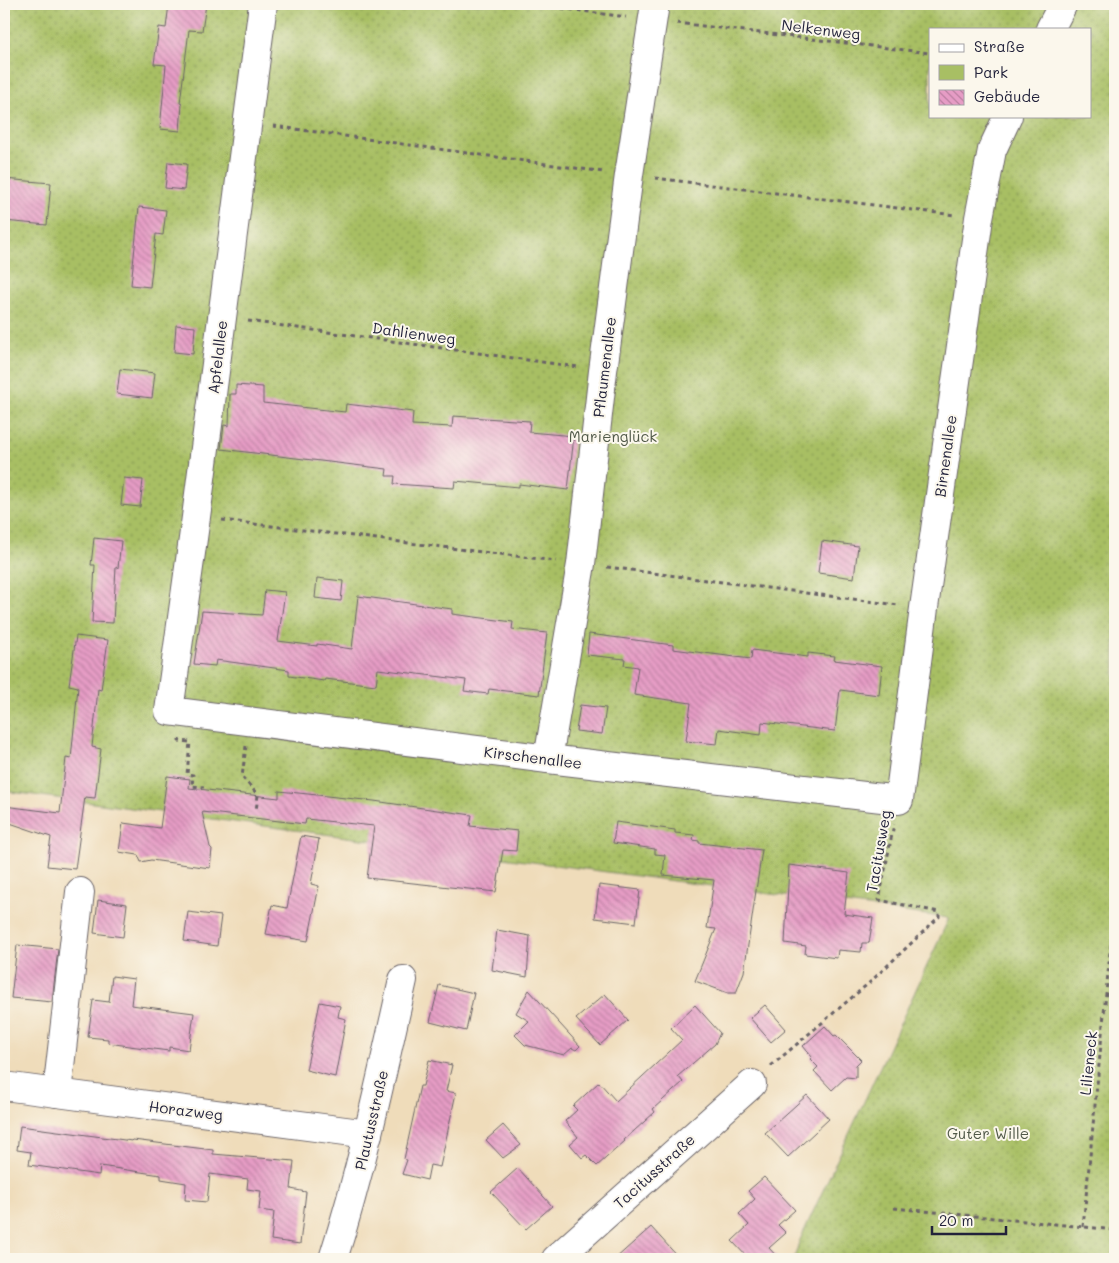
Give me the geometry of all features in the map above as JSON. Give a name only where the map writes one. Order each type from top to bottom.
[{"type":"street","name":"Apfelallee","points":[[176,711],[222,318],[263,4]]},
{"type":"street","points":[[1051,28],[1063,4]]},
{"type":"street","name":"Pflaumenallee","points":[[548,759],[581,564],[603,371],[629,175],[654,12]]},
{"type":"street","name":"Birnenallee","points":[[899,800],[979,218],[992,150],[1007,118]]},
{"type":"street","name":"Kirschenallee","points":[[176,711],[548,759],[899,800]]},
{"type":"street","points":[[57,1094],[80,892]]},
{"type":"street","name":"Plautusstraße","points":[[332,1259],[349,1207],[368,1134],[402,980]]},
{"type":"street","name":"Tacitusstraße","points":[[556,1259],[752,1084]]},
{"type":"street","name":"Horazweg","points":[[4,1086],[368,1134]]},
{"type":"path","name":"Nelkenweg","points":[[530,4],[654,12],[929,53]]},
{"type":"path","name":"Dahlienweg","points":[[222,318],[603,371]]},
{"type":"path","points":[[176,711],[179,741],[190,742],[187,774],[193,775],[192,786],[204,787]]},
{"type":"path","points":[[250,721],[242,777],[258,796],[256,811]]},
{"type":"path","name":"Tacitusweg","points":[[752,1084],[869,983],[939,917],[939,912],[879,900],[899,800]]},
{"type":"path","name":"Lilieneck","points":[[1083,1227],[1115,902]]},
{"type":"path","points":[[894,1208],[1115,1230]]},
{"type":"green space","name":"Marienglück","points":[[4,4],[1115,4],[1115,1259],[794,1259],[799,1242],[949,918],[4,791]]},
{"type":"building","points":[[169,4],[206,4],[202,31],[189,30],[180,103],[182,104],[180,131],[160,129],[166,65],[154,64],[159,27],[166,28]]},
{"type":"building","points":[[168,162],[187,164],[184,190],[165,188]]},
{"type":"building","points":[[4,179],[51,183],[47,225],[4,221]]},
{"type":"building","points":[[139,207],[166,210],[163,235],[156,234],[150,287],[131,285]]},
{"type":"building","points":[[176,325],[195,327],[193,354],[174,352]]},
{"type":"building","points":[[120,369],[155,373],[152,398],[117,394]]},
{"type":"building","points":[[236,385],[263,387],[263,403],[345,412],[346,404],[413,412],[412,425],[452,427],[453,416],[530,421],[529,432],[574,436],[568,490],[519,484],[519,487],[455,481],[454,488],[394,484],[395,476],[386,476],[387,469],[221,449],[224,425],[229,426],[230,394],[236,394]]},
{"type":"building","points":[[124,478],[143,480],[140,507],[121,505]]},
{"type":"building","points":[[94,538],[121,541],[118,568],[116,567],[113,623],[92,622],[95,565],[91,565]]},
{"type":"building","points":[[822,541],[858,546],[854,578],[818,573]]},
{"type":"building","points":[[317,578],[343,581],[341,601],[315,598]]},
{"type":"building","points":[[265,590],[285,592],[278,641],[352,649],[358,596],[452,609],[452,614],[513,622],[512,629],[547,633],[539,695],[489,689],[488,694],[464,691],[466,680],[378,669],[376,685],[289,676],[289,670],[216,660],[215,666],[194,664],[202,611],[262,615]]},
{"type":"building","points":[[589,634],[673,645],[673,649],[751,659],[752,650],[808,657],[808,653],[835,656],[834,660],[882,666],[879,695],[840,690],[835,731],[762,722],[761,735],[719,729],[717,744],[686,741],[691,703],[634,695],[638,667],[624,665],[625,659],[587,655]]},
{"type":"building","points":[[76,636],[108,640],[101,690],[98,689],[92,747],[101,749],[95,798],[85,797],[75,869],[47,866],[51,837],[4,821],[4,806],[60,813],[66,758],[71,759],[78,687],[69,685]]},
{"type":"building","points":[[580,705],[606,708],[602,734],[576,731]]},
{"type":"building","points":[[167,776],[190,779],[189,788],[279,798],[279,791],[374,801],[472,815],[470,826],[518,831],[516,851],[503,850],[496,892],[367,878],[374,826],[306,819],[305,824],[202,812],[212,849],[210,868],[151,860],[141,862],[138,855],[119,852],[123,823],[160,828]]},
{"type":"building","points":[[616,822],[675,830],[675,833],[694,835],[693,840],[699,841],[699,843],[762,850],[744,972],[736,993],[728,993],[695,981],[716,929],[707,928],[714,880],[663,875],[665,855],[655,854],[655,849],[613,843]]},
{"type":"building","points":[[301,836],[319,839],[311,884],[319,886],[308,941],[266,934],[272,905],[287,908]]},
{"type":"building","points":[[789,865],[849,873],[844,914],[873,918],[869,943],[862,943],[861,952],[838,950],[837,958],[805,954],[806,946],[785,943]]},
{"type":"building","points":[[599,885],[640,890],[636,923],[595,918]]},
{"type":"building","points":[[98,900],[127,904],[123,937],[94,933]]},
{"type":"building","points":[[188,912],[221,916],[217,946],[184,941]]},
{"type":"building","points":[[497,930],[530,936],[527,977],[492,970]]},
{"type":"building","points":[[17,945],[58,949],[52,1002],[11,998]]},
{"type":"building","points":[[112,976],[134,979],[131,1005],[194,1013],[189,1050],[169,1047],[169,1051],[129,1046],[108,1043],[108,1039],[88,1037],[93,1000],[109,1002]]},
{"type":"building","points":[[439,985],[474,993],[466,1031],[430,1022]]},
{"type":"building","points":[[529,990],[580,1046],[576,1050],[572,1048],[564,1055],[525,1045],[515,1035],[529,1021],[516,1013]]},
{"type":"building","points":[[605,994],[628,1020],[600,1045],[576,1019]]},
{"type":"building","points":[[320,1002],[340,1006],[338,1017],[346,1019],[335,1077],[306,1070]]},
{"type":"building","points":[[695,1005],[720,1033],[715,1044],[678,1076],[683,1082],[653,1109],[655,1112],[597,1166],[586,1155],[582,1158],[570,1144],[578,1137],[565,1121],[577,1110],[573,1106],[599,1082],[616,1101],[682,1040],[671,1028]]},
{"type":"building","points":[[765,1005],[786,1029],[771,1042],[750,1018]]},
{"type":"building","points":[[825,1026],[861,1060],[856,1065],[856,1078],[846,1077],[832,1090],[814,1071],[818,1067],[810,1059],[812,1057],[803,1046]]},
{"type":"building","points":[[429,1060],[452,1065],[446,1091],[456,1093],[440,1167],[430,1165],[427,1180],[402,1174],[407,1160],[404,1159],[420,1086],[423,1086]]},
{"type":"building","points":[[807,1095],[829,1119],[788,1157],[765,1133]]},
{"type":"building","points":[[503,1125],[521,1145],[503,1158],[486,1140]]},
{"type":"building","points":[[20,1126],[213,1150],[213,1154],[294,1161],[291,1189],[306,1192],[300,1244],[271,1240],[274,1212],[259,1210],[261,1191],[247,1189],[248,1179],[210,1174],[207,1202],[185,1200],[186,1183],[161,1179],[161,1175],[100,1166],[99,1175],[29,1165],[31,1152],[17,1150]]},
{"type":"building","points":[[518,1168],[552,1206],[526,1229],[491,1192]]},
{"type":"building","points":[[764,1177],[795,1210],[778,1225],[786,1233],[769,1248],[779,1259],[749,1259],[732,1241],[749,1225],[739,1214],[755,1199],[748,1191]]},
{"type":"building","points":[[651,1227],[680,1259],[615,1259],[634,1242]]},
{"type":"park label","name":"Guter Wille","points":[[988,1133]]}]
